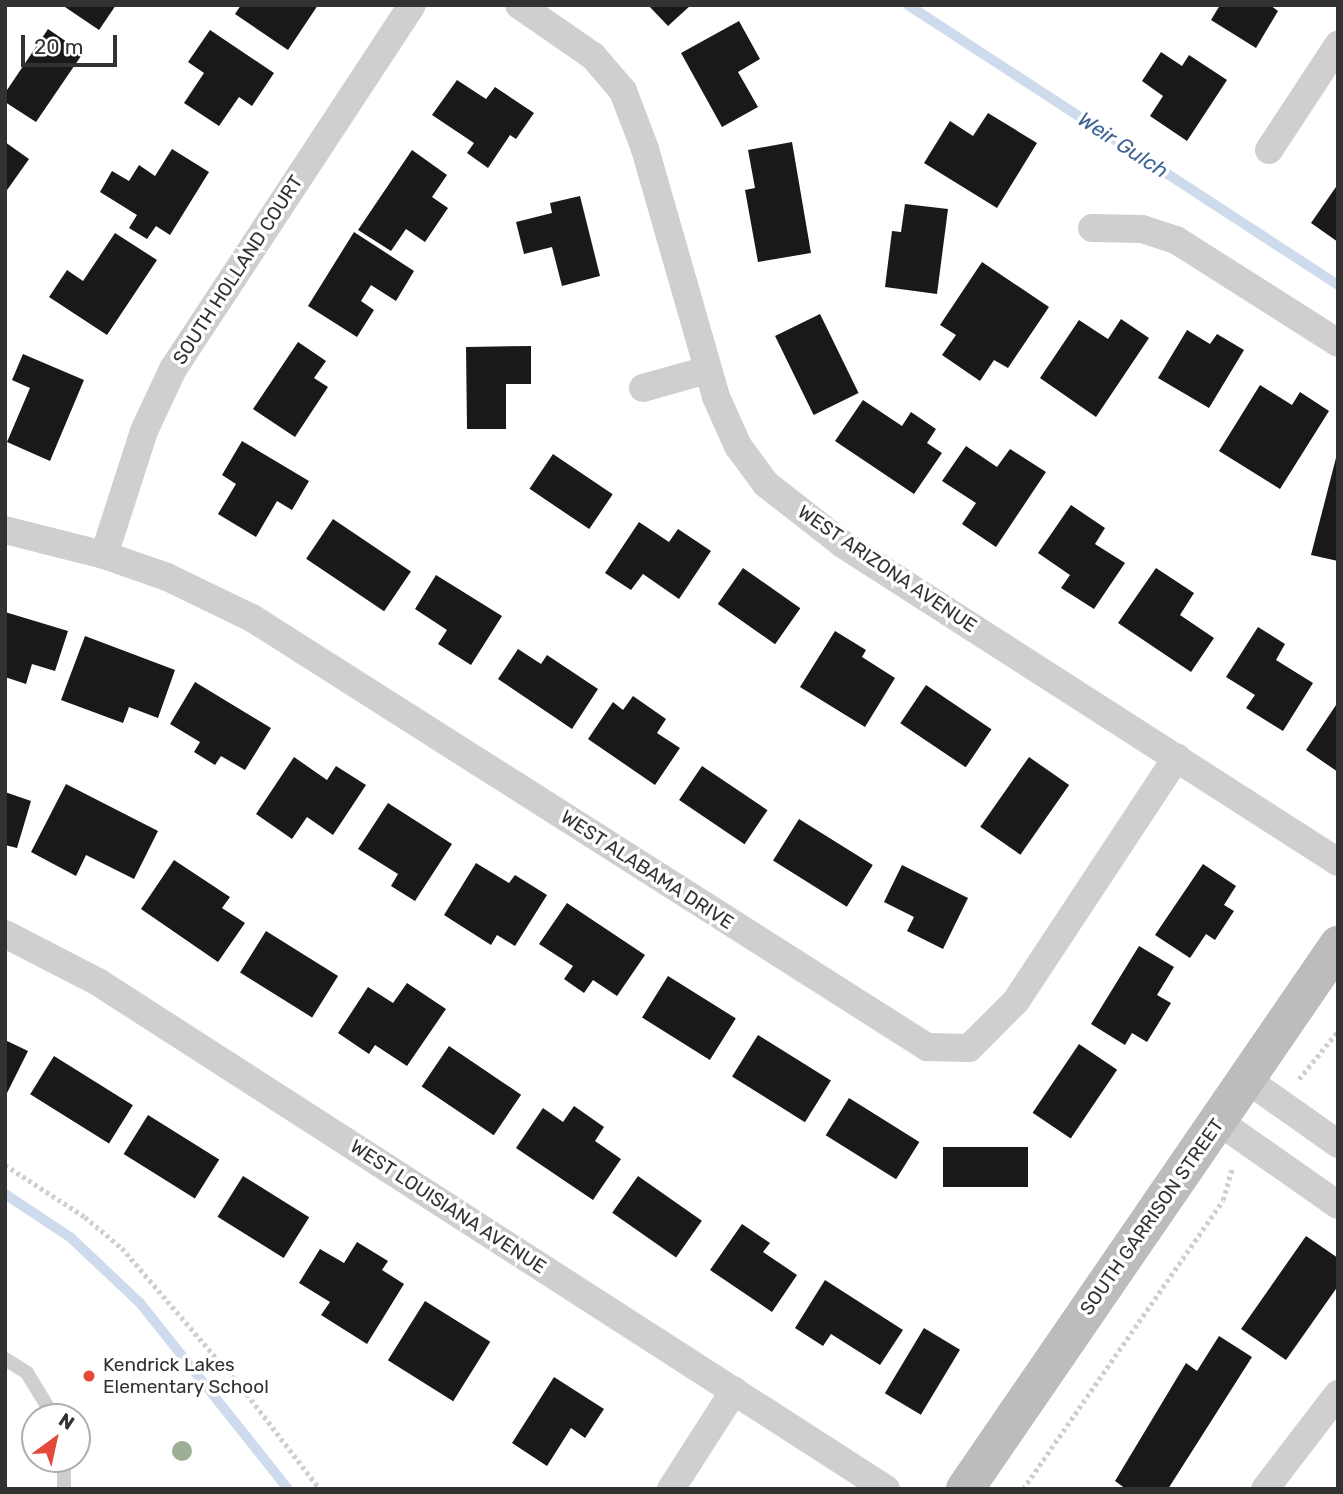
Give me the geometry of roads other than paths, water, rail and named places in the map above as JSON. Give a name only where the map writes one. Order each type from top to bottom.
[{"type":"main road","name":"SOUTH GARRISON STREET","points":[[965,1489],[1338,945]]},
{"type":"street","name":"SOUTH HOLLAND COURT","points":[[104,555],[144,431],[173,369],[412,5]]},
{"type":"street","name":"WEST ARIZONA AVENUE","points":[[519,5],[593,56],[623,91],[645,149],[707,370],[743,454],[787,503],[844,545],[1338,862]]},
{"type":"street","points":[[1269,150],[1338,45]]},
{"type":"street","points":[[1092,228],[1142,229],[1176,240],[1338,343]]},
{"type":"street","points":[[643,388],[707,370]]},
{"type":"street","name":"WEST ALABAMA DRIVE","points":[[5,530],[104,555],[207,595],[308,650],[927,1047],[969,1048],[1003,1016],[1177,757]]},
{"type":"street","name":"WEST LOUISIANA AVENUE","points":[[5,934],[98,982],[886,1489]]},
{"type":"street","points":[[1246,1079],[1338,1144]]},
{"type":"street","points":[[1218,1121],[1338,1205]]},
{"type":"street","points":[[671,1489],[734,1391]]},
{"type":"street","points":[[1265,1489],[1338,1394]]},
{"type":"lane","points":[[5,1359],[27,1373],[45,1403]]},
{"type":"waterway","name":"Weir Gulch","points":[[908,5],[1338,285]]},
{"type":"waterway","points":[[5,1194],[70,1237],[140,1303],[288,1489]]},
{"type":"place","name":"Kendrick Lakes Elementary School","points":[[89,1376]]}]
